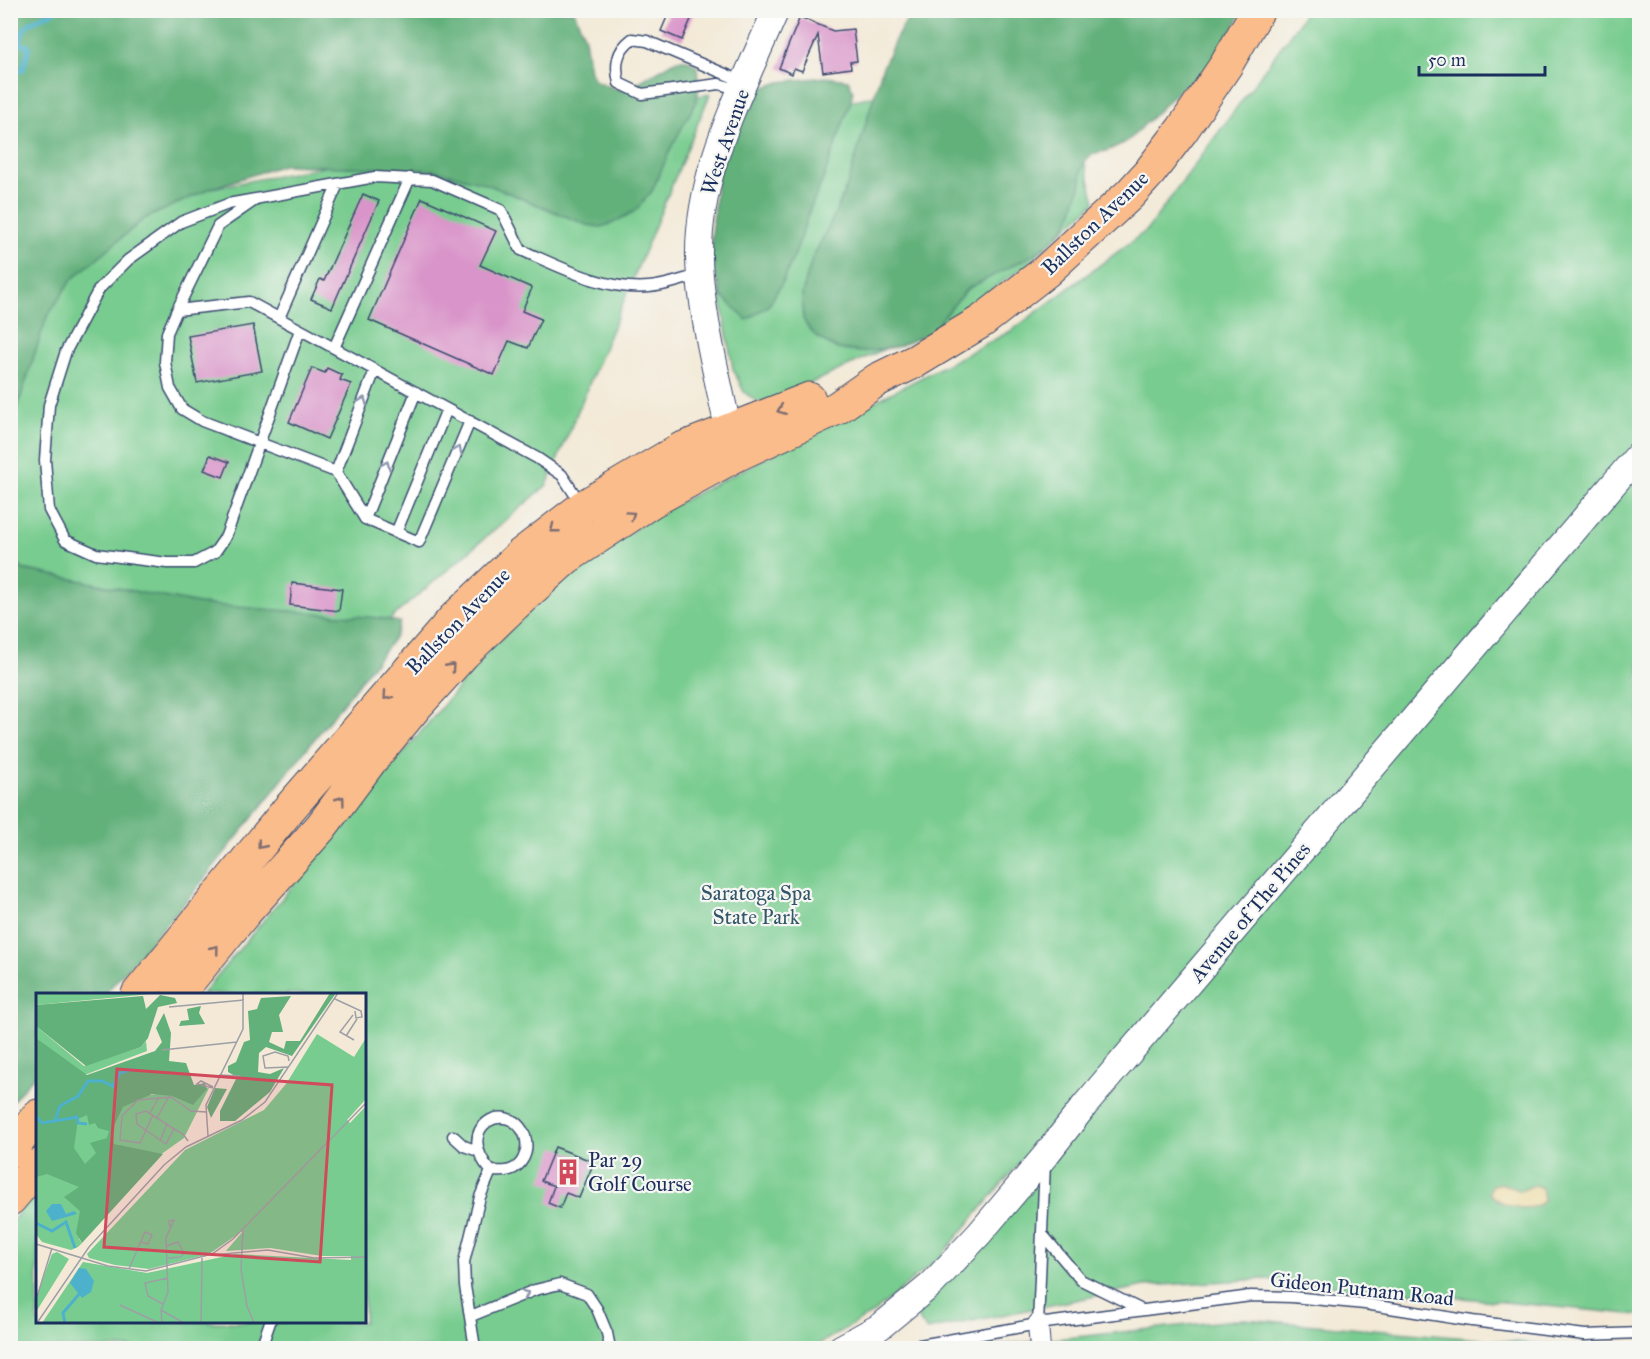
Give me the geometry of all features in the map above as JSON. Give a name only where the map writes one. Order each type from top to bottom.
[{"type":"highway","name":"Ballston Avenue","points":[[179,993],[245,912],[321,827],[371,760],[415,707],[464,653],[566,558],[652,501],[731,443],[827,392],[877,380],[915,361],[982,321],[1045,272],[1129,195],[1182,130],[1226,65],[1258,10]]},
{"type":"highway","name":"Ballston Avenue","points":[[139,993],[288,810],[453,620],[522,554],[583,507],[681,449],[731,443]]},
{"type":"highway","points":[[10,1151],[36,1118]]},
{"type":"highway","points":[[10,1199],[36,1168]]},
{"type":"street","name":"West Avenue","points":[[731,443],[699,275],[700,226],[709,177],[724,132],[776,10]]},
{"type":"street","name":"Avenue of The Pines","points":[[841,1348],[881,1326],[932,1284],[979,1234],[1085,1105],[1640,453]]},
{"type":"street","points":[[1038,1324],[1040,1348]]},
{"type":"lane","points":[[632,39],[647,41],[743,86],[719,84],[642,94],[619,83],[616,66],[623,46],[632,39]]},
{"type":"lane","points":[[300,330],[226,536],[215,552],[194,563],[167,564],[96,554],[65,540],[49,510],[45,460],[49,405],[66,351],[99,289],[128,260],[181,222],[228,204],[375,177],[432,180],[501,210],[521,250],[588,278],[618,286],[649,287],[699,275]]},
{"type":"lane","points":[[334,348],[410,178]]},
{"type":"lane","points":[[279,318],[338,184]]},
{"type":"lane","points":[[260,198],[218,226],[167,333],[165,362],[170,388],[182,409],[202,422],[336,472],[365,519],[419,542],[470,421]]},
{"type":"lane","points":[[177,310],[249,302],[537,458],[562,476],[583,507]]},
{"type":"lane","points":[[336,472],[375,370]]},
{"type":"lane","points":[[365,519],[416,392]]},
{"type":"lane","points":[[396,533],[447,409]]},
{"type":"lane","points":[[513,1119],[521,1128],[526,1140],[526,1154],[520,1165],[506,1172],[491,1171],[481,1159],[478,1150],[477,1138],[480,1129],[488,1120],[513,1119]]},
{"type":"lane","points":[[453,1136],[464,1146],[478,1150]]},
{"type":"lane","points":[[1038,1324],[1045,1156]]},
{"type":"lane","points":[[476,1348],[465,1286],[464,1262],[480,1197],[491,1171]]},
{"type":"lane","points":[[1042,1234],[1081,1280],[1143,1310]]},
{"type":"lane","points":[[471,1316],[535,1290],[560,1284],[587,1294],[597,1309],[607,1333],[610,1348]]},
{"type":"lane","name":"Gideon Putnam Road","points":[[903,1348],[1038,1324],[1251,1296],[1292,1297],[1365,1304],[1472,1322],[1585,1335],[1640,1333]]},
{"type":"lane","points":[[261,1348],[270,1323]]},
{"type":"green space","points":[[11,11],[574,11],[585,38],[590,72],[596,81],[616,89],[627,89],[677,60],[688,60],[697,67],[699,89],[696,102],[672,146],[652,191],[635,211],[601,227],[587,225],[484,183],[433,170],[283,165],[209,189],[144,219],[71,280],[46,319],[11,427]]},
{"type":"green space","points":[[912,11],[1243,11],[1209,69],[1178,91],[1128,141],[1107,151],[1095,153],[1085,161],[1071,216],[1066,226],[1050,243],[1031,256],[967,289],[930,333],[897,347],[862,352],[837,349],[817,337],[809,329],[803,319],[802,294],[812,259],[848,183],[882,69],[896,38]]},
{"type":"green space","points":[[1045,11],[1095,202],[1024,267],[945,321],[768,403],[756,401],[744,392],[733,369],[718,283],[742,123],[943,82]]},
{"type":"green space","name":"Saratoga Spa State Park","points":[[1305,11],[1639,11],[1639,1315],[1265,1279],[1145,1286],[927,1330],[918,1319],[918,1312],[1060,1152],[1038,1141],[942,1255],[873,1313],[812,1348],[11,1348],[10,1224],[36,1191],[36,1323],[366,1323],[366,993],[203,993],[491,648],[566,577],[655,515],[1011,331],[1147,230]]},
{"type":"green space","points":[[826,77],[848,80],[853,90],[851,101],[795,254],[781,285],[769,305],[747,320],[722,296],[711,257],[717,176],[741,101],[759,89],[780,82]]},
{"type":"green space","points":[[710,94],[547,485],[376,631],[39,993],[36,993],[36,999],[11,1057],[11,226]]},
{"type":"green space","points":[[11,552],[22,569],[199,604],[379,618],[400,622],[395,637],[193,893],[106,993],[36,993],[36,1073],[11,1103]]},
{"type":"green space","points":[[1244,1319],[1585,1348],[989,1348]]},
{"type":"sand","points":[[1501,1183],[1521,1191],[1534,1185],[1542,1188],[1544,1201],[1538,1205],[1523,1208],[1508,1205],[1489,1193],[1492,1185]]},
{"type":"building","points":[[670,10],[695,10],[682,40],[661,31]]},
{"type":"building","points":[[800,17],[833,31],[853,29],[857,61],[850,62],[851,68],[823,72],[818,35],[802,71],[794,68],[792,74],[779,68]]},
{"type":"building","points":[[363,194],[379,201],[332,308],[311,299],[320,279],[324,281]]},
{"type":"building","points":[[422,198],[496,231],[480,265],[532,288],[522,311],[541,319],[528,348],[509,341],[494,375],[369,320]]},
{"type":"building","points":[[253,325],[262,371],[197,383],[188,336]]},
{"type":"building","points":[[312,368],[325,373],[327,368],[342,375],[340,380],[351,384],[327,439],[289,422]]},
{"type":"building","points":[[210,455],[229,462],[223,477],[204,470]]},
{"type":"building","points":[[292,583],[342,589],[339,611],[290,605]]},
{"type":"building","name":"Par 29 Golf Course","points":[[555,1147],[594,1162],[579,1198],[566,1193],[560,1208],[548,1203],[554,1186],[541,1181]]},
{"type":"waterway","points":[[10,71],[23,70],[29,47],[20,43],[24,29],[32,22],[56,10]]},
{"type":"place","name":"Par 29 Golf Course","points":[[568,1172]]}]
